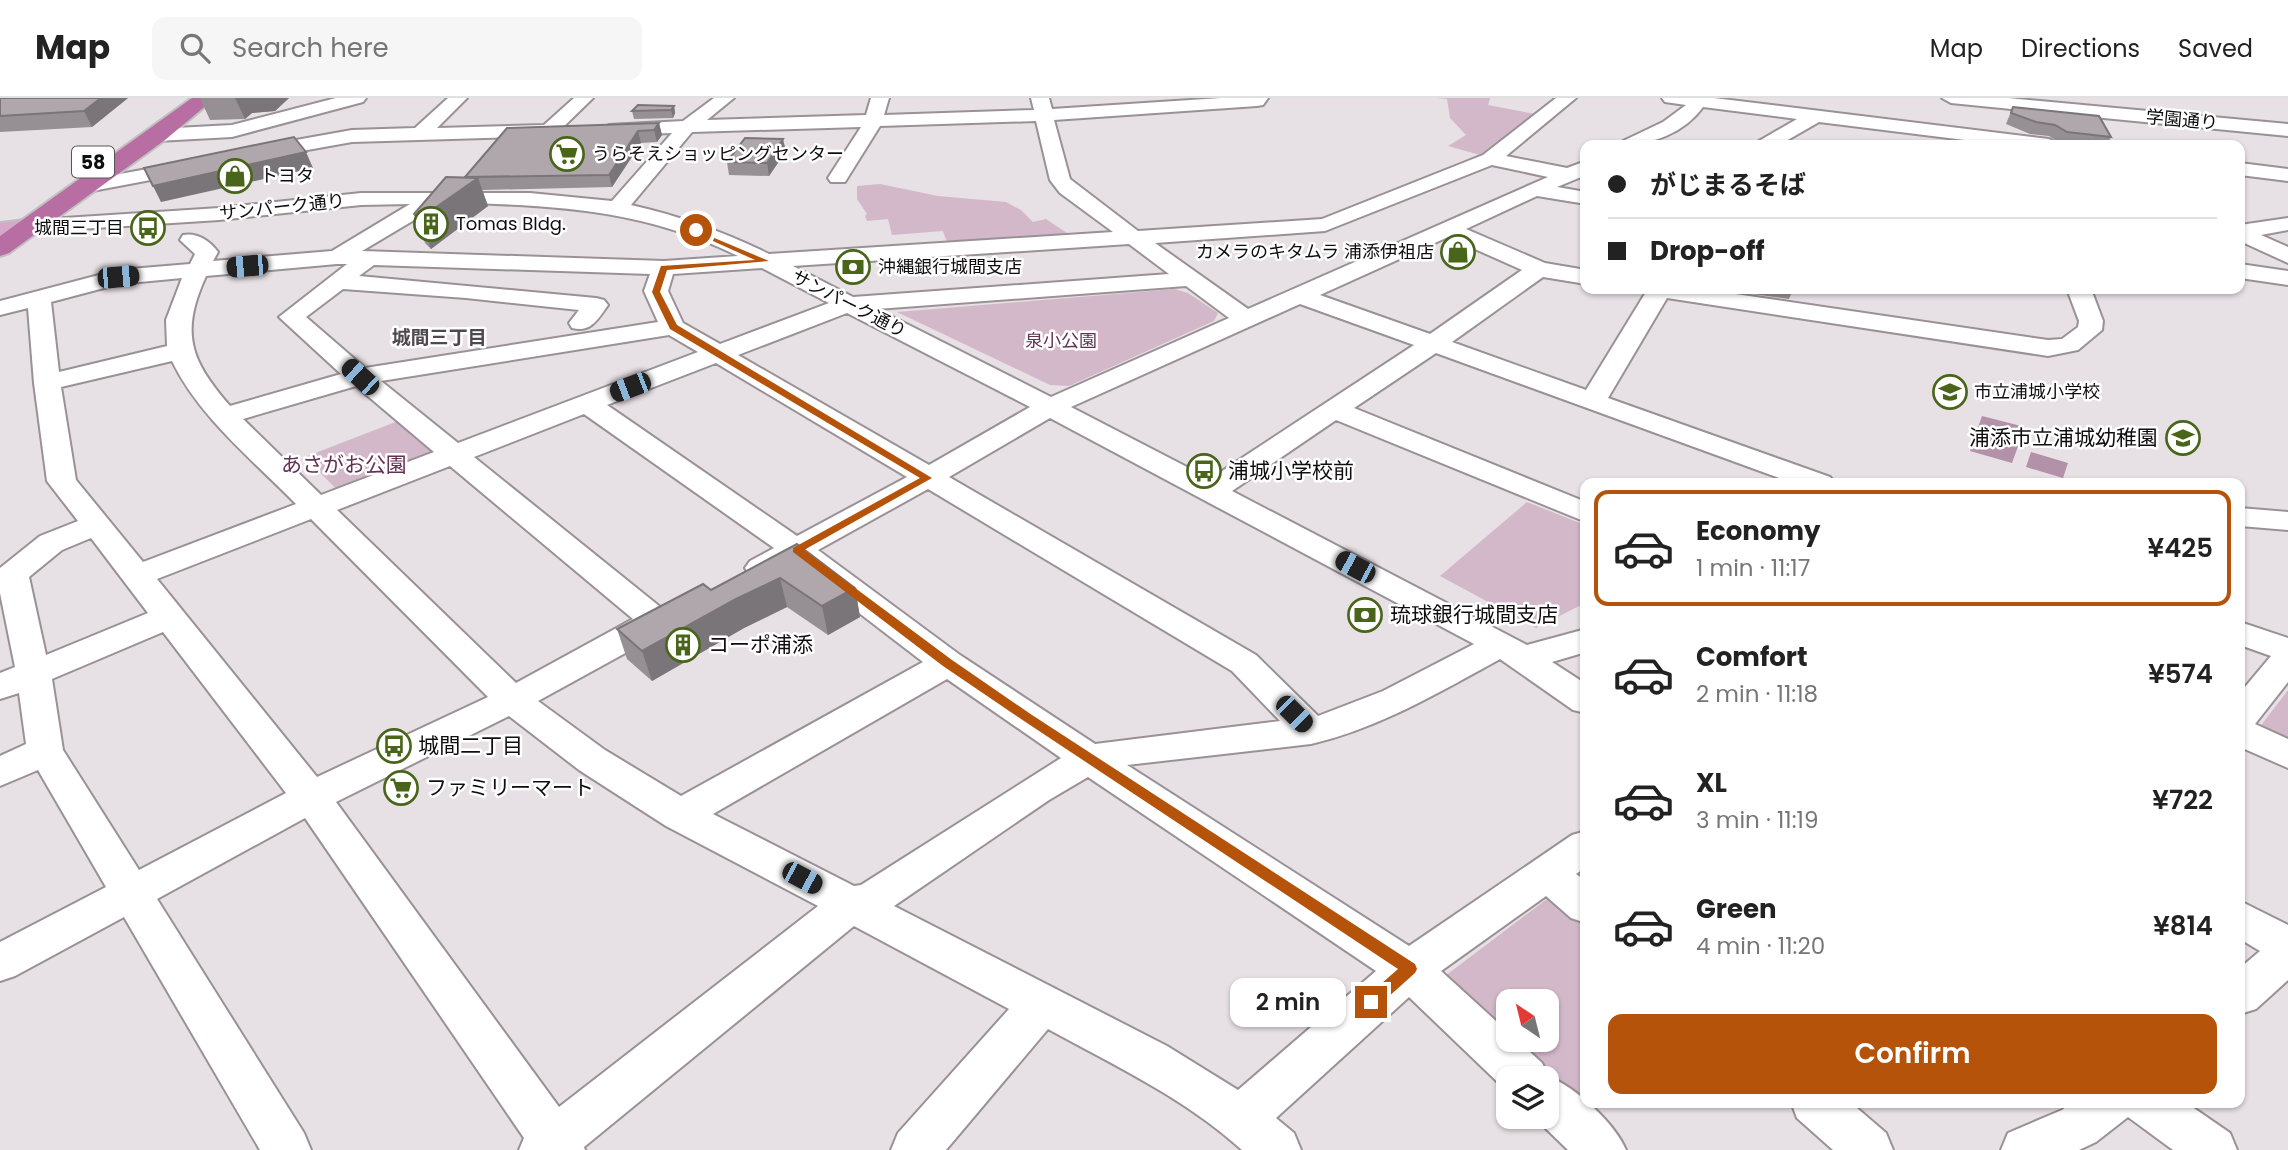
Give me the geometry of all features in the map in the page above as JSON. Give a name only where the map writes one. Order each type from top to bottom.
[{"type":"highway","name":"58","points":[[1,231],[177,98]]},
{"type":"highway","name":"58","points":[[1,231],[33,226],[205,98]]},
{"type":"street","points":[[157,135],[232,131],[357,98]]},
{"type":"street","points":[[420,134],[458,98]]},
{"type":"street","points":[[549,130],[584,98]]},
{"type":"street","points":[[617,208],[686,128],[725,98]]},
{"type":"street","points":[[838,178],[873,122],[880,98]]},
{"type":"street","points":[[600,129],[873,122],[1042,107],[1257,101],[1259,98]]},
{"type":"street","points":[[339,270],[369,258],[664,268],[1325,225],[1490,159],[1567,98]]},
{"type":"street","points":[[1671,98],[1998,140]]},
{"type":"street","name":"学園通り","points":[[1951,98],[2125,106],[2288,130]]},
{"type":"street","points":[[1640,140],[1678,121],[1701,100]]},
{"type":"street","points":[[2019,101],[2036,140]]},
{"type":"street","points":[[2228,106],[2241,125]]},
{"type":"street","points":[[1042,107],[1059,180],[1080,200],[1246,319]]},
{"type":"street","points":[[1779,140],[1814,117]]},
{"type":"street","points":[[239,157],[330,138],[575,130]]},
{"type":"street","points":[[1490,159],[1578,171]]},
{"type":"street","points":[[87,186],[214,162]]},
{"type":"street","points":[[2245,170],[2288,175]]},
{"type":"street","points":[[727,585],[797,550],[1050,407],[1578,171]]},
{"type":"street","points":[[1536,190],[1580,197]]},
{"type":"street","points":[[437,197],[339,270],[291,317],[657,621]]},
{"type":"street","name":"サンパーク通り","points":[[33,226],[208,215],[361,199],[437,197],[530,199],[617,208],[672,221],[720,239],[765,261],[1050,407],[1513,651],[1580,697]]},
{"type":"street","points":[[2245,232],[2288,224]]},
{"type":"street","points":[[1450,230],[1539,269],[1580,276]]},
{"type":"street","points":[[2245,235],[2288,256]]},
{"type":"street","points":[[194,256],[178,316],[180,351],[195,384],[224,416],[512,700],[592,760],[680,815],[1151,1061],[1241,1118],[1277,1150]]},
{"type":"street","points":[[0,308],[194,256],[339,270],[466,291],[596,305],[581,323]]},
{"type":"street","points":[[78,262],[116,273],[118,277]]},
{"type":"street","points":[[466,291],[497,264]]},
{"type":"street","points":[[664,268],[656,292],[673,327],[1244,663],[1311,731]]},
{"type":"street","points":[[1210,492],[1433,344],[1539,269]]},
{"type":"street","points":[[2245,272],[2288,278]]},
{"type":"street","points":[[138,575],[848,304],[1192,279]]},
{"type":"street","points":[[1593,401],[1655,294]]},
{"type":"street","points":[[1691,294],[2048,348],[2069,345],[2090,330],[2091,321],[2081,294]]},
{"type":"street","points":[[1300,296],[1806,478]]},
{"type":"street","points":[[39,297],[47,383],[62,481],[311,797],[553,1147],[851,904],[871,900],[1036,790],[1088,759],[1125,752],[1311,731],[1341,724],[1513,651],[1580,641]]},
{"type":"street","points":[[224,416],[360,377],[673,327]]},
{"type":"street","points":[[47,383],[180,351]]},
{"type":"street","points":[[587,404],[797,550],[948,663],[1088,759],[1409,969],[1512,1066]]},
{"type":"street","points":[[1335,410],[1580,511]]},
{"type":"street","points":[[2245,517],[2288,521]]},
{"type":"street","points":[[98,524],[51,543],[12,574],[16,680],[45,751],[86,822],[132,891],[288,1150]]},
{"type":"street","points":[[0,963],[311,797],[512,700],[692,603]]},
{"type":"street","points":[[16,680],[169,617]]},
{"type":"street","points":[[2245,635],[2288,650]]},
{"type":"street","points":[[2245,711],[2288,659]]},
{"type":"street","points":[[680,815],[948,663]]},
{"type":"street","points":[[2245,734],[2288,754]]},
{"type":"street","points":[[0,772],[45,751]]},
{"type":"street","points":[[1241,1118],[1409,969],[1580,850]]},
{"type":"street","points":[[1547,873],[1580,901]]},
{"type":"street","points":[[2245,921],[2288,946]]},
{"type":"street","points":[[2245,991],[2288,954]]},
{"type":"street","points":[[915,1150],[1041,1005]]},
{"type":"street","points":[[1821,1108],[1869,1150]]},
{"type":"street","points":[[2025,1150],[2079,1126],[2103,1108]]},
{"type":"street","points":[[2154,1108],[2213,1150]]},
{"type":"street","points":[[1559,1109],[1602,1150]]},
{"type":"green space","points":[[1437,98],[1490,98],[1488,105],[1535,114],[1480,155],[1448,146],[1466,135],[1450,118],[1447,99]]},
{"type":"green space","points":[[880,184],[938,196],[1006,202],[1021,210],[1033,222],[1046,219],[1073,237],[948,245],[943,231],[892,235],[888,219],[867,221],[867,214],[857,199],[857,186]]},
{"type":"green space","name":"泉小公園","points":[[1175,289],[1188,293],[1218,313],[1214,321],[1069,386],[1050,385],[897,312]]},
{"type":"green space","name":"あさがお公園","points":[[398,421],[433,453],[338,491],[305,457]]},
{"type":"green space","points":[[1527,502],[1580,523],[1580,606],[1536,628],[1440,576]]},
{"type":"green space","points":[[2288,690],[2288,751],[2259,728]]},
{"type":"green space","points":[[1551,896],[1580,921],[1580,1108],[1596,1108],[1584,1117],[1559,1091],[1559,1066],[1534,1066],[1519,1052],[1559,1052],[1559,989],[1496,989],[1496,1030],[1441,979]]},
{"type":"shaded area","points":[[1982,416],[2025,427],[2012,463],[1970,451]]},
{"type":"shaded area","points":[[2031,452],[2068,463],[2063,478],[2026,467]]},
{"type":"building","points":[[0,98],[101,98],[84,111],[0,116]]},
{"type":"building","points":[[638,105],[674,106],[671,110],[632,111]]},
{"type":"building","points":[[2013,107],[2099,116],[2111,137],[2067,132],[2055,125],[2036,122],[2011,113]]},
{"type":"building","name":"うらそえショッピングセンター","points":[[659,123],[654,130],[638,131],[609,175],[465,177],[507,128]]},
{"type":"building","points":[[294,137],[306,152],[153,186],[144,168]]},
{"type":"building","points":[[745,138],[783,139],[767,163],[727,162]]},
{"type":"building","points":[[446,177],[478,178],[419,219],[414,214]]},
{"type":"building","points":[[797,544],[855,588],[822,606],[780,578],[642,651],[617,629],[703,584],[711,590]]},
{"type":"place","name":"うらそえショッピングセンター","points":[[567,154]]},
{"type":"place","name":"トヨタ","points":[[235,176]]},
{"type":"place","name":"Tomas Bldg.","points":[[431,224]]},
{"type":"place","name":"城間三丁目","points":[[148,228]]},
{"type":"place","name":"カメラのキタムラ 浦添伊祖店","points":[[1458,252]]},
{"type":"place","name":"沖縄銀行城間支店","points":[[853,267]]},
{"type":"place","name":"市立浦城小学校","points":[[1950,392]]},
{"type":"place","name":"浦添市立浦城幼稚園","points":[[2183,438]]},
{"type":"place","name":"浦城小学校前","points":[[1204,471]]},
{"type":"place","name":"琉球銀行城間支店","points":[[1365,615]]},
{"type":"place","name":"コーポ浦添","points":[[683,645]]},
{"type":"place","name":"城間二丁目","points":[[394,746]]},
{"type":"place","name":"ファミリーマート","points":[[401,788]]},
{"type":"district","name":"城間三丁目","points":[[439,337]]},
{"type":"route","points":[[696,230],[765,261],[664,268],[656,292],[673,327],[927,478],[797,550],[948,663],[1028,718],[1409,969],[1371,1002]]}]
